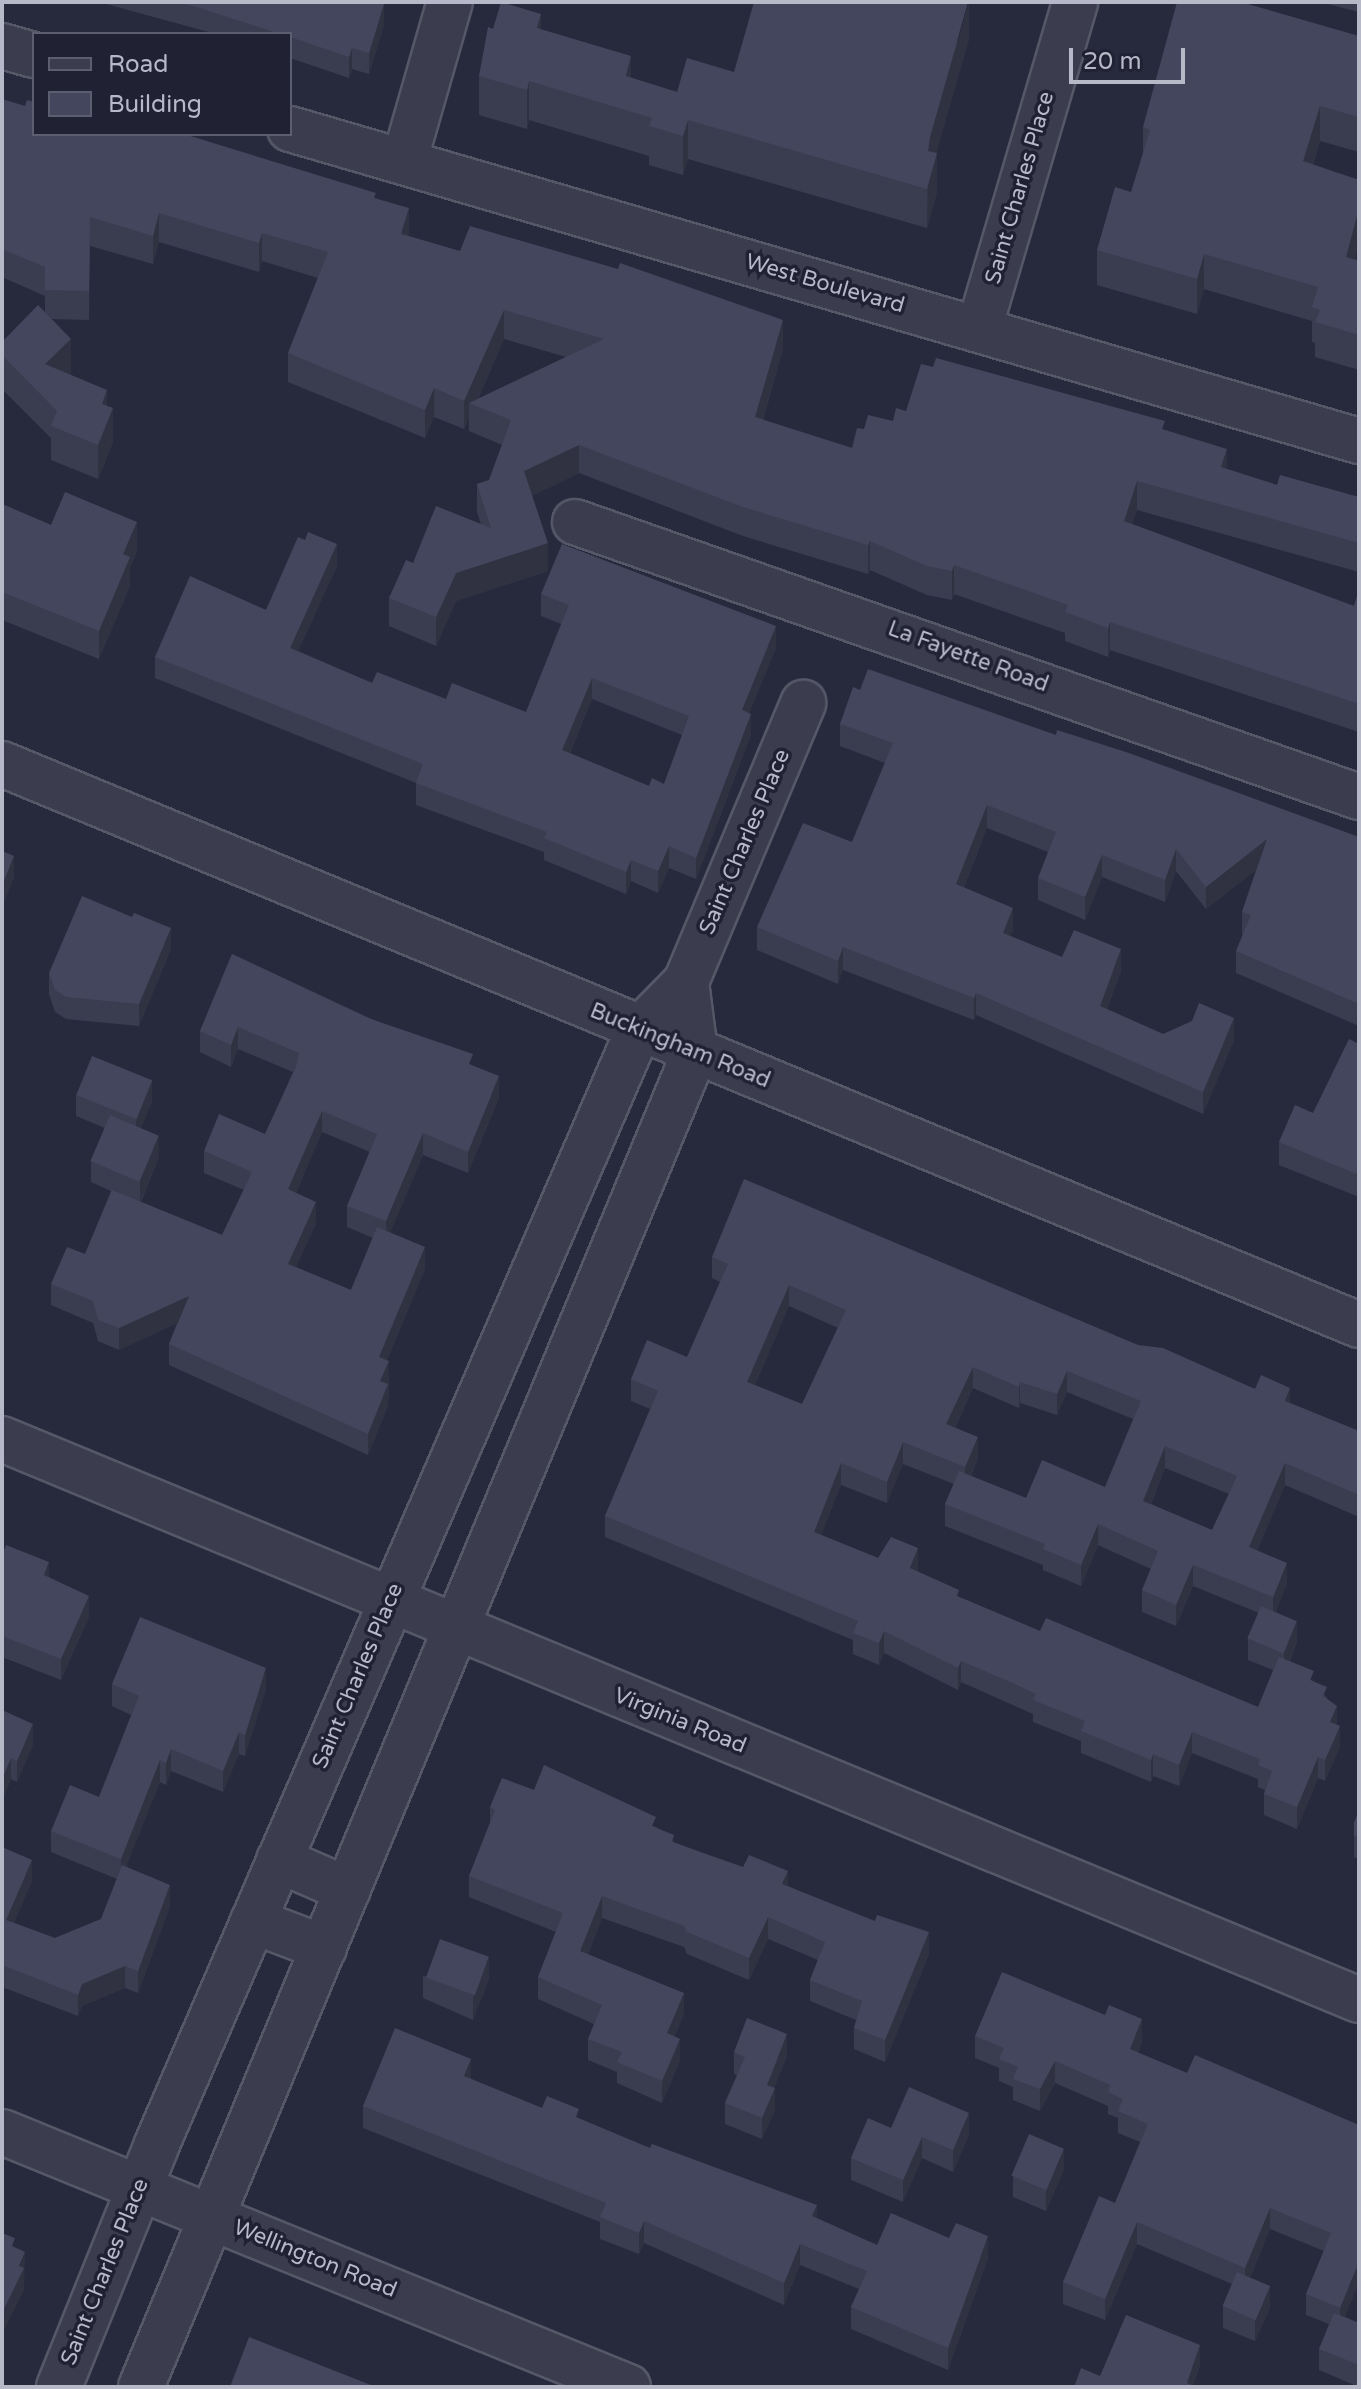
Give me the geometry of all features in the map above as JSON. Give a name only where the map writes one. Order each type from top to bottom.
[{"type":"street","points":[[404,162],[450,2]]},
{"type":"street","name":"Saint Charles Place","points":[[979,329],[1075,2]]},
{"type":"street","points":[[2,46],[32,54]]},
{"type":"street","name":"West Boulevard","points":[[292,130],[1359,441]]},
{"type":"street","name":"La Fayette Road","points":[[575,522],[1359,797]]},
{"type":"street","name":"Saint Charles Place","points":[[59,2387],[138,2189],[639,1030],[686,982],[803,703]]},
{"type":"street","name":"Buckingham Road","points":[[2,764],[639,1030],[1359,1325]]},
{"type":"street","points":[[141,2387],[695,1052],[686,982]]},
{"type":"street","points":[[528,1284],[589,1308]]},
{"type":"street","points":[[504,1339],[566,1363]]},
{"type":"street","name":"Virginia Road","points":[[2,1439],[455,1629],[1359,2000]]},
{"type":"street","points":[[279,1860],[348,1890]]},
{"type":"street","points":[[253,1921],[324,1948]]},
{"type":"street","name":"Wellington Road","points":[[2,2132],[628,2387]]},
{"type":"building","points":[[178,2],[384,4],[369,53],[352,48],[349,57],[292,38],[292,32],[274,32]]},
{"type":"building","points":[[501,2],[541,14],[537,28],[631,56],[626,76],[677,92],[687,58],[734,72],[754,2],[968,2],[930,137],[928,151],[937,153],[927,189],[688,120],[683,136],[649,126],[652,118],[529,81],[527,90],[479,76],[488,27],[493,29]]},
{"type":"building","points":[[1177,2],[1241,2],[1359,36],[1359,117],[1320,106],[1303,161],[1359,180],[1359,208],[1346,257],[1359,261],[1359,335],[1315,322],[1320,310],[1312,307],[1318,287],[1204,254],[1197,279],[1097,250],[1115,187],[1131,192],[1150,130],[1143,127]]},
{"type":"building","points":[[2,99],[25,106],[27,100],[32,101],[32,136],[191,136],[376,193],[374,198],[409,208],[401,234],[460,251],[470,226],[618,269],[620,263],[783,320],[755,417],[852,448],[857,428],[864,429],[868,415],[893,421],[896,408],[906,411],[921,364],[933,367],[936,358],[1165,421],[1162,429],[1227,449],[1221,467],[1277,485],[1280,475],[1359,497],[1359,543],[1137,481],[1124,521],[1354,606],[1359,590],[1359,704],[1110,622],[1108,628],[1065,612],[1068,605],[954,565],[952,571],[927,566],[870,541],[868,545],[743,507],[579,445],[524,471],[548,543],[456,573],[436,617],[389,598],[406,560],[413,563],[436,506],[491,528],[477,484],[489,480],[511,420],[469,403],[604,339],[504,310],[464,401],[434,388],[425,410],[288,353],[328,252],[262,233],[259,243],[159,213],[153,236],[90,217],[89,291],[45,290],[45,267],[2,249]]},
{"type":"building","points":[[38,305],[71,339],[45,364],[107,390],[102,404],[113,408],[98,445],[51,426],[57,411],[4,357],[2,361],[2,342]]},
{"type":"building","points":[[65,492],[137,522],[123,554],[130,557],[99,631],[2,592],[2,504],[51,525]]},
{"type":"building","points":[[308,532],[337,544],[290,648],[372,683],[377,672],[446,699],[452,683],[526,712],[569,605],[541,594],[562,544],[776,626],[742,710],[751,714],[696,858],[669,846],[658,871],[631,860],[626,872],[544,838],[547,832],[416,783],[423,764],[155,657],[190,576],[266,610],[298,537],[305,540]],"holes":[[[592,678],[689,716],[664,784],[652,778],[649,786],[562,750]]]},
{"type":"building","points":[[868,669],[1056,735],[1057,730],[1129,753],[1359,837],[1359,1004],[1236,951],[1251,915],[1242,912],[1267,839],[1206,887],[1176,849],[1165,880],[1102,855],[1085,897],[1038,878],[1056,832],[987,805],[956,884],[1013,908],[1003,933],[1062,957],[1074,930],[1121,949],[1100,1006],[1163,1034],[1192,1021],[1199,1003],[1234,1018],[1203,1092],[976,993],[974,998],[843,947],[838,961],[757,927],[803,823],[852,842],[893,743],[840,724],[853,687],[860,690]]},
{"type":"building","points":[[2,851],[14,856],[2,886]]},
{"type":"building","points":[[82,896],[132,917],[134,913],[171,928],[139,1004],[66,997],[55,990],[49,973]]},
{"type":"building","points":[[232,954],[368,1018],[473,1054],[469,1064],[499,1076],[468,1152],[423,1133],[386,1221],[347,1206],[377,1134],[322,1111],[288,1189],[316,1202],[288,1264],[351,1290],[377,1227],[425,1247],[379,1357],[389,1361],[380,1381],[388,1384],[368,1434],[169,1344],[189,1296],[119,1328],[98,1320],[93,1301],[51,1284],[67,1247],[85,1254],[112,1190],[222,1235],[252,1172],[204,1151],[219,1114],[265,1134],[296,1067],[299,1053],[238,1027],[231,1045],[200,1031]]},
{"type":"building","points":[[1349,1039],[1359,1044],[1359,1175],[1279,1142],[1295,1105],[1313,1113]]},
{"type":"building","points":[[92,1056],[152,1080],[137,1119],[76,1095]]},
{"type":"building","points":[[110,1115],[159,1136],[139,1182],[90,1161]]},
{"type":"building","points":[[744,1179],[1138,1345],[1163,1348],[1255,1389],[1261,1375],[1290,1388],[1285,1401],[1359,1431],[1359,1495],[1285,1463],[1249,1547],[1287,1563],[1273,1597],[1193,1565],[1176,1605],[1142,1590],[1158,1551],[1098,1524],[1081,1565],[1043,1549],[1045,1544],[945,1504],[959,1471],[1026,1498],[1042,1460],[1105,1487],[1141,1401],[1067,1371],[1057,1394],[1020,1382],[1019,1387],[973,1367],[946,1424],[978,1437],[965,1467],[903,1442],[887,1482],[841,1463],[814,1532],[878,1558],[891,1537],[918,1548],[910,1568],[959,1590],[957,1596],[1040,1631],[1046,1618],[1258,1707],[1279,1657],[1314,1671],[1310,1680],[1327,1687],[1323,1696],[1337,1706],[1330,1722],[1340,1726],[1325,1760],[1318,1757],[1297,1807],[1264,1794],[1272,1771],[1258,1765],[1260,1759],[1192,1732],[1179,1765],[1153,1754],[1151,1760],[1081,1731],[1085,1721],[1033,1700],[1036,1694],[1015,1684],[961,1661],[958,1668],[884,1631],[879,1643],[853,1633],[858,1621],[605,1516],[658,1391],[631,1379],[647,1340],[687,1357],[728,1264],[712,1257]],"holes":[[[789,1285],[846,1310],[802,1404],[747,1382]],[[1165,1446],[1237,1476],[1212,1530],[1143,1501]]]},
{"type":"building","points":[[6,1545],[49,1562],[44,1575],[89,1596],[61,1659],[2,1636],[2,1556]]},
{"type":"building","points":[[1261,1606],[1297,1621],[1283,1653],[1247,1638]]},
{"type":"building","points":[[140,1617],[266,1668],[245,1735],[239,1732],[223,1771],[171,1749],[166,1763],[160,1760],[121,1859],[51,1831],[70,1785],[99,1797],[139,1696],[112,1684]]},
{"type":"building","points":[[2,1710],[33,1724],[17,1761],[11,1758],[2,1779]]},
{"type":"building","points":[[544,1765],[656,1817],[652,1826],[674,1835],[672,1842],[743,1867],[749,1855],[788,1871],[782,1884],[875,1921],[877,1915],[929,1932],[885,2040],[854,2028],[862,2001],[810,1980],[825,1942],[768,1917],[749,1958],[687,1932],[684,1926],[602,1896],[580,1951],[684,1993],[667,2033],[680,2039],[662,2081],[617,2062],[622,2052],[588,2039],[602,2005],[538,1977],[563,1913],[469,1876],[495,1810],[490,1807],[502,1778],[534,1790]]},
{"type":"building","points":[[1359,1810],[1359,1837],[1354,1835],[1354,1823]]},
{"type":"building","points":[[2,1847],[32,1860],[6,1920],[55,1938],[101,1919],[122,1865],[170,1885],[138,1971],[125,1966],[82,1984],[78,1995],[2,1965]]},
{"type":"building","points":[[440,1939],[489,1957],[475,1995],[426,1978]]},
{"type":"building","points":[[1002,1972],[1105,2015],[1109,2005],[1142,2019],[1130,2049],[1187,2073],[1195,2055],[1359,2125],[1359,2262],[1340,2308],[1306,2294],[1331,2233],[1270,2208],[1245,2268],[1137,2222],[1105,2299],[1063,2282],[1099,2196],[1115,2203],[1148,2124],[1118,2111],[1123,2099],[1108,2092],[1110,2085],[1055,2061],[1040,2089],[1013,2079],[1018,2067],[999,2059],[1004,2048],[975,2036]]},
{"type":"building","points":[[747,2018],[787,2034],[767,2085],[775,2088],[762,2118],[725,2103],[745,2057],[734,2052]]},
{"type":"building","points":[[395,2028],[471,2059],[464,2076],[542,2108],[547,2096],[579,2109],[576,2117],[650,2148],[652,2144],[817,2205],[812,2216],[877,2245],[891,2213],[949,2238],[956,2223],[988,2236],[948,2348],[851,2307],[867,2271],[800,2244],[784,2283],[644,2221],[639,2233],[600,2217],[606,2203],[363,2106]]},
{"type":"building","points":[[909,2087],[969,2113],[953,2150],[922,2137],[903,2180],[851,2158],[868,2118],[891,2128]]},
{"type":"building","points":[[1029,2134],[1064,2149],[1046,2190],[1011,2175]]},
{"type":"building","points":[[2,2233],[15,2238],[12,2246],[25,2252],[19,2266],[24,2268],[2,2313]]},
{"type":"building","points":[[1237,2272],[1270,2286],[1256,2320],[1223,2306]]},
{"type":"building","points":[[1334,2313],[1359,2323],[1359,2365],[1319,2349]]},
{"type":"building","points":[[1126,2315],[1200,2345],[1187,2383],[1197,2387],[1074,2387],[1081,2368],[1100,2376]]},
{"type":"building","points":[[249,2337],[376,2387],[230,2387]]}]
